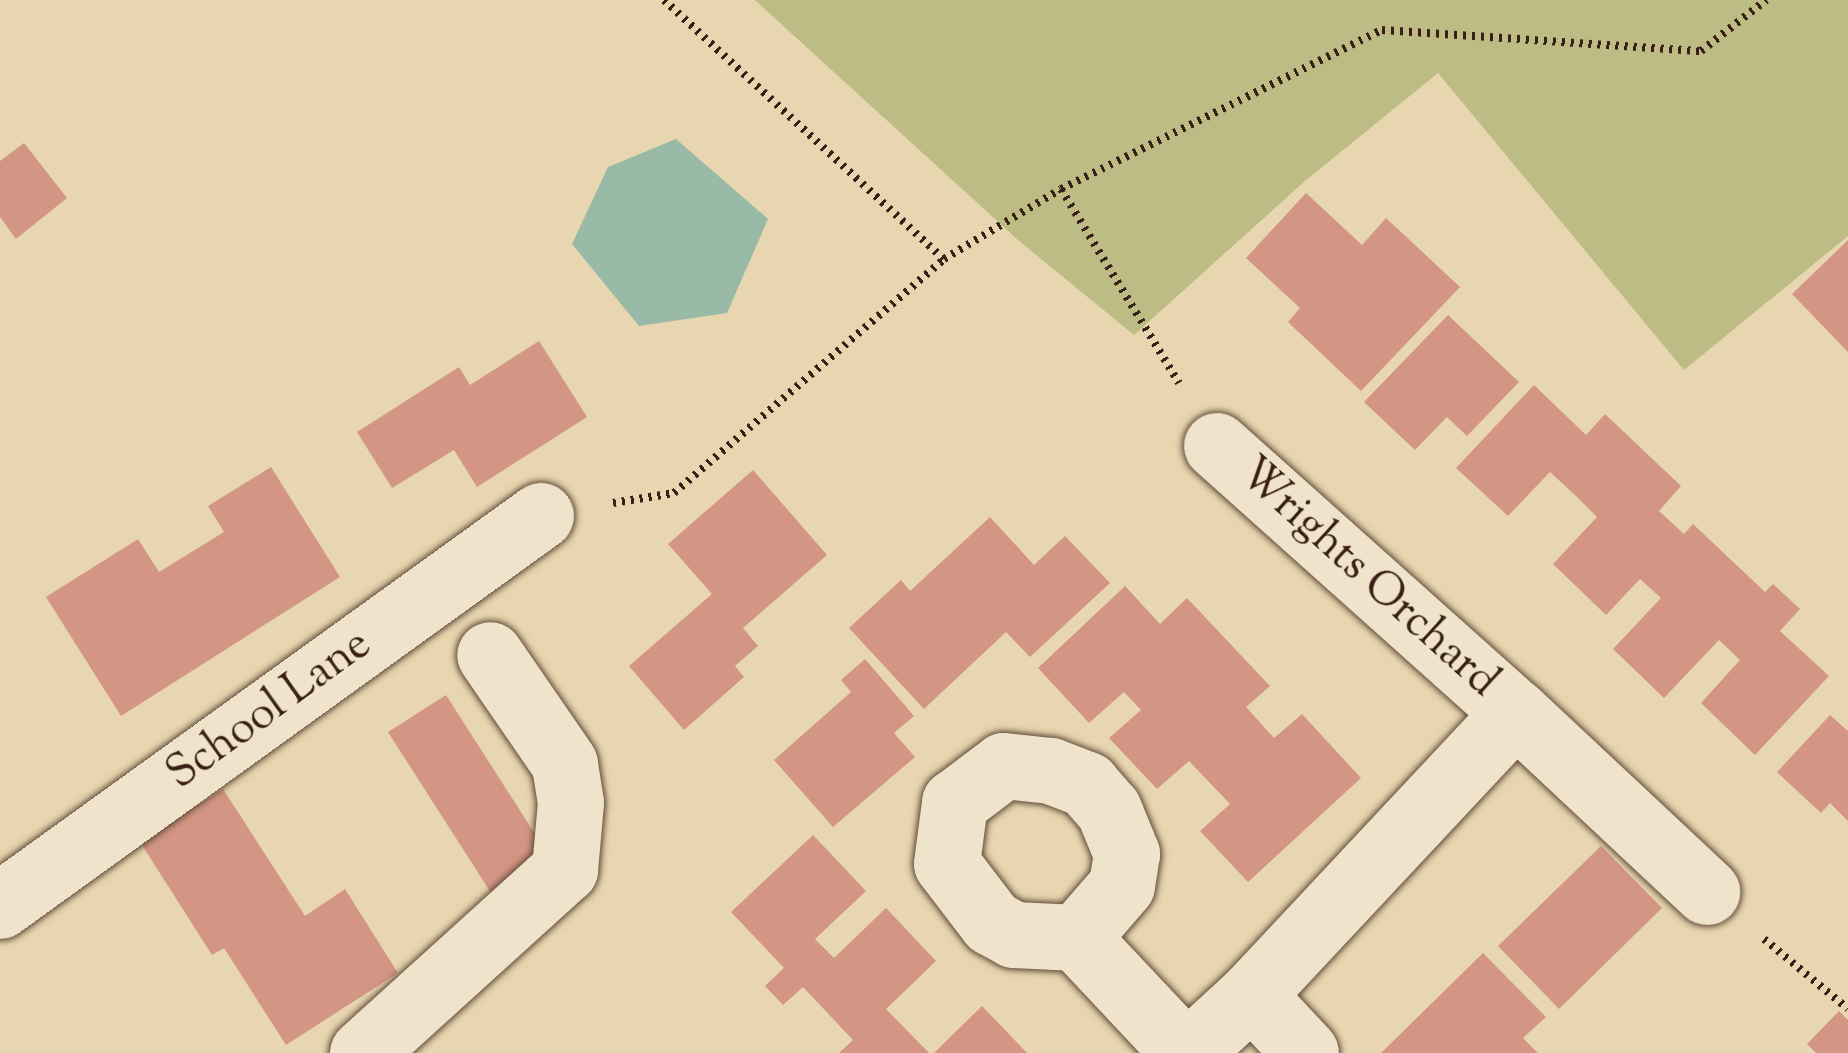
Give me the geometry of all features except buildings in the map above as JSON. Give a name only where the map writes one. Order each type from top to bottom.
[{"type":"street","name":"Wrights Orchard","points":[[1217,446],[1516,713],[1707,892]]},
{"type":"street","name":"School Lane","points":[[0,906],[541,516]]},
{"type":"street","points":[[363,1053],[565,870],[571,803],[566,764],[490,655]]},
{"type":"street","name":"Wrights Orchard","points":[[1077,938],[1187,1053],[1252,994],[1516,713]]},
{"type":"street","points":[[1252,994],[1306,1053]]},
{"type":"path","points":[[664,0],[944,259]]},
{"type":"path","points":[[541,516],[674,493],[944,259],[1061,189],[1382,30],[1700,51],[1766,0]]},
{"type":"path","points":[[1061,189],[1217,446]]},
{"type":"path","points":[[1707,892],[1848,1009]]},
{"type":"shaded area","points":[[755,0],[1848,0],[1848,236],[1684,370],[1438,73],[1305,181],[1134,335],[1018,240]]},
{"type":"shaded area","points":[[676,139],[768,219],[727,313],[639,326],[572,244],[608,167]]}]
